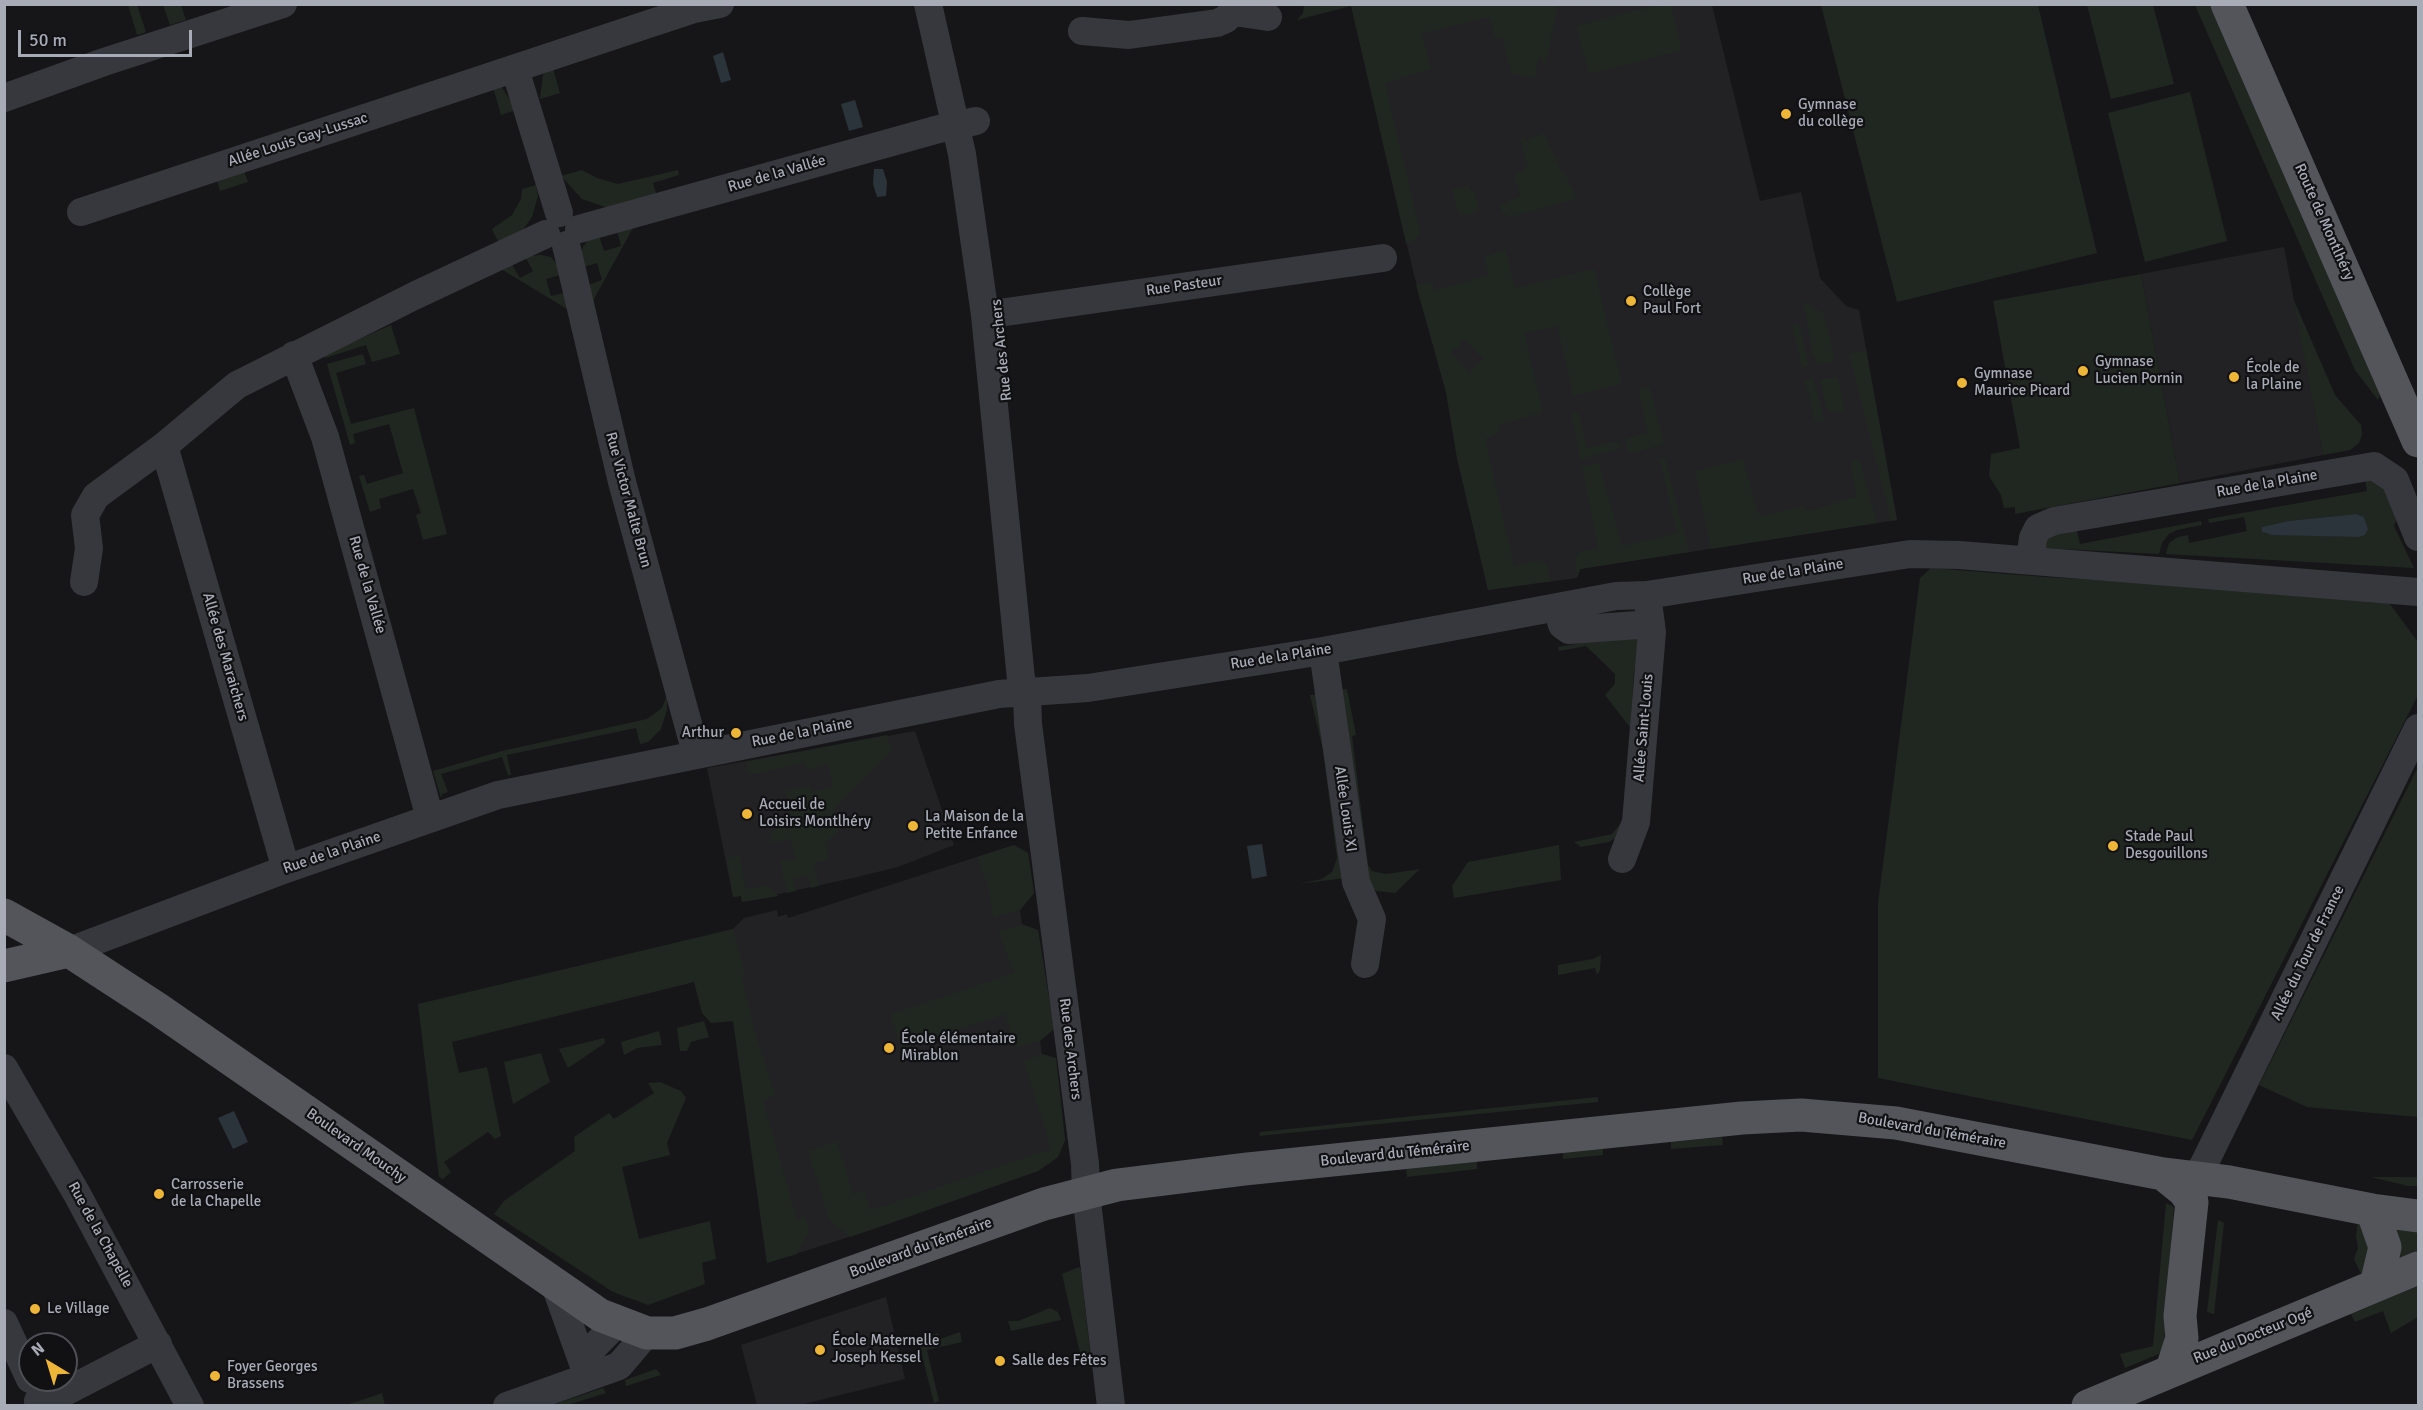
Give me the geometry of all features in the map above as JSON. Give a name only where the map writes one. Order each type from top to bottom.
[{"type":"main road","name":"Route de Montlhéry","points":[[2227,4],[2418,441]]},
{"type":"main road","name":"Route de Montlhéry","points":[[2243,4],[2418,411]]},
{"type":"main road","name":"Boulevard Mouchy","points":[[4,915],[69,951],[600,1316],[647,1333]]},
{"type":"main road","points":[[4,966],[69,951]]},
{"type":"main road","name":"Boulevard du Téméraire","points":[[647,1333],[675,1333],[707,1324],[1044,1204],[1134,1182],[1742,1118],[1801,1115],[1904,1124],[2163,1174],[2194,1198]]},
{"type":"main road","points":[[2172,1370],[2182,1338],[2180,1316],[2194,1198],[2209,1195],[2229,1182],[2372,1210],[2418,1215]]},
{"type":"main road","points":[[2372,1210],[2385,1247],[2376,1285]]},
{"type":"main road","name":"Rue du Docteur Ogé","points":[[2088,1406],[2418,1268]]},
{"type":"main road","points":[[2182,1338],[2213,1352]]},
{"type":"street","points":[[4,98],[114,58],[283,4]]},
{"type":"street","name":"Allée Louis Gay-Lussac","points":[[81,212],[694,9],[720,4]]},
{"type":"street","name":"Rue des Archers","points":[[928,4],[966,123]]},
{"type":"street","name":"Rue des Archers","points":[[948,4],[1038,644],[1040,678],[1028,693],[1028,724],[1085,1164],[1086,1193],[1111,1406]]},
{"type":"street","points":[[1082,32],[1129,35],[1217,23],[1236,8],[1268,17]]},
{"type":"street","name":"Rue Victor Malte Brun","points":[[515,69],[562,231],[622,482],[696,753]]},
{"type":"street","name":"Rue de la Vallée","points":[[84,582],[88,548],[85,515],[96,496],[164,446],[237,385],[294,355],[562,231],[966,123]]},
{"type":"street","name":"Rue Pasteur","points":[[991,314],[1383,258]]},
{"type":"street","name":"Rue de la Vallée","points":[[294,355],[325,437],[430,818]]},
{"type":"street","name":"Allée des Maraichers","points":[[164,446],[286,869]]},
{"type":"street","name":"Rue de la Plaine","points":[[2030,560],[2033,538],[2038,528],[2054,521],[2374,466],[2395,480],[2418,537]]},
{"type":"street","name":"Rue de la Plaine","points":[[69,951],[286,869],[498,795],[696,753],[999,694],[1088,688],[1323,651],[1616,596],[1647,595],[1892,555],[1959,555],[2418,592]]},
{"type":"street","name":"Allée Saint-Louis","points":[[1622,859],[1636,822],[1651,624],[1647,595]]},
{"type":"street","points":[[1557,607],[1562,625],[1569,630],[1651,624]]},
{"type":"street","name":"Allée Louis XI","points":[[1323,651],[1356,882],[1372,919],[1365,964]]},
{"type":"street","name":"Allée du Tour de France","points":[[2194,1198],[2418,728]]},
{"type":"street","name":"Rue de la Chapelle","points":[[4,1068],[77,1194],[190,1406]]},
{"type":"street","points":[[555,1285],[585,1368]]},
{"type":"street","points":[[4,1323],[18,1354]]},
{"type":"street","points":[[585,1368],[616,1323]]},
{"type":"street","points":[[507,1406],[585,1368],[620,1366],[647,1333]]},
{"type":"street","points":[[78,1385],[158,1344]]},
{"type":"street","points":[[44,1392],[61,1394],[65,1392]]},
{"type":"shaded area","points":[[128,5],[137,5],[146,32],[137,35]]},
{"type":"shaded area","points":[[163,5],[181,5],[186,20],[170,25]]},
{"type":"shaded area","points":[[1304,5],[1558,5],[1545,66],[1539,54],[1535,78],[1511,74],[1503,39],[1495,37],[1490,17],[1422,33],[1431,69],[1385,83],[1420,231],[1414,241],[1406,243],[1351,6],[1297,20],[1303,13]]},
{"type":"shaded area","name":"Collège Paul Fort","points":[[1351,5],[1712,5],[1760,201],[1801,192],[1820,278],[1846,306],[1859,310],[1897,520],[1580,569],[1577,578],[1488,590],[1457,458],[1446,392],[1414,275]]},
{"type":"shaded area","points":[[1658,5],[1671,5],[1682,50],[1589,74],[1576,26]]},
{"type":"shaded area","points":[[1821,5],[2038,5],[2097,253],[1897,302]]},
{"type":"shaded area","points":[[2087,5],[2153,5],[2174,84],[2111,99]]},
{"type":"shaded area","points":[[2195,5],[2213,5],[2380,395],[2378,400],[2355,370]]},
{"type":"shaded area","points":[[723,52],[731,80],[721,83],[713,56]]},
{"type":"shaded area","points":[[552,65],[560,93],[540,99],[543,75]]},
{"type":"shaded area","points":[[492,84],[501,86],[516,110],[501,115]]},
{"type":"shaded area","points":[[2190,92],[2227,241],[2145,262],[2108,113]]},
{"type":"shaded area","points":[[855,100],[863,127],[849,131],[841,104]]},
{"type":"shaded area","points":[[1544,133],[1577,199],[1510,217],[1503,213],[1500,205],[1521,196],[1513,176],[1527,166],[1520,138],[1525,137],[1525,141]]},
{"type":"shaded area","points":[[243,168],[248,182],[220,191],[216,177]]},
{"type":"shaded area","points":[[874,169],[883,169],[887,182],[886,196],[877,197],[873,184]]},
{"type":"shaded area","points":[[582,170],[597,178],[618,184],[678,170],[679,175],[653,183],[658,200],[611,209],[582,199],[561,176]]},
{"type":"shaded area","points":[[536,185],[538,196],[532,217],[520,234],[501,248],[492,229],[512,215],[521,199],[522,189]]},
{"type":"shaded area","points":[[1468,185],[1470,192],[1473,190],[1480,209],[1466,215],[1458,213],[1452,190]]},
{"type":"shaded area","points":[[634,226],[590,306],[586,286],[602,280],[597,263],[581,268],[579,259],[583,247],[588,240],[599,236],[604,251],[621,246],[617,231]]},
{"type":"shaded area","name":"École de la Plaine","points":[[2284,247],[2323,455],[2180,483],[2141,274]]},
{"type":"shaded area","points":[[1505,249],[1515,288],[1594,269],[1622,384],[1574,396],[1557,326],[1524,333],[1543,412],[1498,426],[1500,432],[1485,439],[1514,566],[1541,560],[1547,566],[1551,581],[1488,590],[1457,458],[1446,392],[1416,285],[1432,282],[1435,290],[1489,275],[1484,257]],"holes":[[[1465,339],[1483,359],[1469,373],[1451,353]]]},
{"type":"shaded area","points":[[525,256],[551,257],[564,274],[546,279],[551,296],[568,292],[572,312],[501,269],[511,263],[520,278],[533,271]]},
{"type":"shaded area","points":[[2141,274],[2180,483],[2015,514],[2015,507],[2004,508],[2001,495],[1989,476],[1991,454],[2020,448],[1993,301]]},
{"type":"shaded area","points":[[2293,298],[2335,395],[2361,425],[2362,434],[2359,443],[2350,450],[2323,455]]},
{"type":"shaded area","points":[[1803,301],[1824,314],[1835,362],[1819,364],[1813,356]]},
{"type":"shaded area","points":[[1799,324],[1809,366],[1802,368],[1792,325]]},
{"type":"shaded area","points":[[391,325],[400,354],[372,362],[366,345],[325,358],[324,355]]},
{"type":"shaded area","points":[[1866,350],[1897,520],[1891,521],[1849,354]]},
{"type":"shaded area","points":[[363,354],[366,364],[336,373],[351,424],[414,408],[447,534],[423,540],[416,515],[421,513],[413,489],[379,499],[381,508],[370,512],[359,476],[364,475],[367,484],[403,473],[389,424],[353,434],[355,443],[350,445],[327,364]]},
{"type":"shaded area","points":[[1838,377],[1845,411],[1830,412],[1826,408],[1821,380]]},
{"type":"shaded area","points":[[1813,378],[1824,421],[1815,422],[1805,381]]},
{"type":"shaded area","points":[[1649,386],[1664,444],[1629,454],[1625,439],[1648,433],[1638,389]]},
{"type":"shaded area","points":[[1578,413],[1587,448],[1618,441],[1620,449],[1580,459],[1571,414]]},
{"type":"shaded area","points":[[1659,458],[1664,458],[1666,462],[1689,552],[1580,569],[1577,578],[1575,558],[1579,552],[1598,548],[1582,467],[1599,463],[1622,546],[1677,533]]},
{"type":"shaded area","points":[[1743,459],[1757,511],[1761,516],[1802,506],[1808,511],[1856,497],[1851,462],[1856,460],[1860,462],[1877,523],[1711,549],[1695,471]]},
{"type":"shaded area","points":[[2364,473],[2374,473],[2399,513],[2394,526],[2414,568],[2166,554],[2169,543],[2178,537],[2188,535],[2189,543],[2247,531],[2244,517],[2209,523],[2208,519],[2367,491]],"holes":[[[2356,514],[2364,517],[2368,529],[2358,537],[2266,534],[2262,531],[2262,527],[2288,521]]]},
{"type":"shaded area","points":[[2356,514],[2364,517],[2368,529],[2365,535],[2358,537],[2272,535],[2262,532],[2262,527],[2288,521]]},
{"type":"shaded area","points":[[2201,521],[2202,525],[2169,534],[2162,543],[2159,554],[2043,548],[2042,539],[2076,527],[2080,544]]},
{"type":"shaded area","name":"Stade Paul Desgouillons","points":[[1931,568],[2045,577],[2384,596],[2418,642],[2418,695],[2192,1140],[1878,1078],[1878,903],[1920,578]]},
{"type":"shaded area","points":[[1633,634],[1638,637],[1643,662],[1634,671],[1631,719],[1633,731],[1605,695],[1615,684],[1615,674],[1586,646],[1559,651],[1558,647]]},
{"type":"shaded area","points":[[1347,689],[1356,735],[1352,736],[1368,865],[1372,871],[1386,874],[1420,869],[1395,893],[1376,891],[1370,885],[1340,690]]},
{"type":"shaded area","points":[[1321,694],[1345,878],[1298,884],[1322,879],[1332,872],[1337,858],[1323,750],[1310,695]]},
{"type":"shaded area","points":[[667,695],[667,710],[661,729],[648,742],[640,744],[636,728],[507,755],[511,775],[508,775],[502,757],[441,774],[448,792],[442,794],[441,798],[433,771],[502,751],[647,719],[662,708]]},
{"type":"shaded area","points":[[915,731],[954,845],[898,867],[853,878],[742,902],[741,896],[733,897],[707,768]]},
{"type":"shaded area","points":[[887,735],[892,751],[833,809],[839,829],[825,844],[829,859],[814,863],[819,886],[811,888],[808,875],[793,879],[796,891],[787,893],[780,862],[795,859],[790,839],[771,843],[770,834],[788,818],[786,791],[809,786],[811,791],[833,787],[828,765],[807,770],[805,763],[749,775],[746,762]]},
{"type":"shaded area","points":[[2418,767],[2418,1117],[2307,1107],[2259,1085]]},
{"type":"shaded area","points":[[1621,823],[1620,835],[1609,842],[1581,847],[1574,842],[1612,834]]},
{"type":"shaded area","points":[[1262,844],[1267,876],[1252,879],[1247,846]]},
{"type":"shaded area","name":"École élémentaire Mirablon","points":[[1014,845],[1028,853],[1034,893],[1020,910],[1022,924],[1038,930],[1054,1029],[1040,1041],[1042,1054],[1056,1058],[1065,1140],[1058,1157],[1038,1171],[877,1228],[767,1263],[721,932],[733,929],[744,918],[777,910],[778,917],[787,914],[788,918]]},
{"type":"shaded area","points":[[1014,845],[1028,853],[1034,893],[1020,910],[993,918],[989,889],[977,857]]},
{"type":"shaded area","points":[[1559,845],[1561,880],[1454,898],[1452,886],[1468,862]]},
{"type":"shaded area","points":[[739,855],[746,889],[768,885],[778,896],[742,902],[741,896],[733,897],[727,858]]},
{"type":"shaded area","points":[[1022,925],[1038,930],[1054,1029],[1040,1041],[1017,1048],[1005,1014],[902,1048],[890,1014],[1014,973],[998,931]]},
{"type":"shaded area","points":[[733,929],[745,974],[741,976],[754,1029],[775,1095],[763,1101],[797,1219],[805,1216],[809,1231],[797,1254],[767,1263],[733,1021],[711,1023],[702,1013],[694,982],[452,1042],[459,1073],[487,1067],[501,1136],[495,1139],[488,1132],[444,1162],[451,1172],[443,1179],[439,1177],[418,1004]]},
{"type":"shaded area","points":[[1601,955],[1600,970],[1597,975],[1595,968],[1558,975],[1558,965],[1593,959]]},
{"type":"shaded area","points":[[704,1021],[709,1037],[691,1042],[687,1051],[680,1051],[677,1028]]},
{"type":"shaded area","points":[[659,1031],[662,1045],[637,1048],[624,1055],[621,1042]]},
{"type":"shaded area","points":[[604,1038],[605,1043],[568,1068],[559,1049]]},
{"type":"shaded area","points":[[541,1053],[550,1082],[513,1104],[504,1062]]},
{"type":"shaded area","points":[[1042,1054],[1056,1058],[1065,1140],[1058,1157],[1038,1171],[850,1237],[829,1220],[808,1151],[837,1141],[853,1194],[864,1191],[871,1210],[1051,1149],[1024,1061]]},
{"type":"shaded area","points":[[660,1082],[681,1091],[686,1098],[667,1143],[670,1155],[622,1167],[639,1239],[710,1221],[716,1259],[702,1263],[705,1284],[648,1305],[613,1292],[494,1214],[504,1201],[575,1151],[574,1137],[609,1113],[614,1119],[654,1093],[648,1083]]},
{"type":"shaded area","points":[[1598,1097],[1598,1102],[1259,1136],[1260,1132]]},
{"type":"shaded area","points":[[234,1111],[248,1142],[233,1149],[218,1118]]},
{"type":"shaded area","points":[[1722,1137],[1723,1145],[1671,1149],[1671,1142]]},
{"type":"shaded area","points":[[1603,1148],[1603,1155],[1563,1159],[1563,1152]]},
{"type":"shaded area","points":[[1477,1161],[1477,1169],[1407,1177],[1406,1169]]},
{"type":"shaded area","points":[[2371,1177],[2418,1177],[2418,1186],[2408,1186]]},
{"type":"shaded area","points":[[2166,1203],[2174,1207],[2164,1343],[2159,1354],[2125,1368],[2120,1354],[2153,1346]]},
{"type":"shaded area","points":[[2359,1215],[2373,1233],[2362,1276],[2354,1259],[2358,1248],[2356,1235]]},
{"type":"shaded area","points":[[2218,1220],[2224,1223],[2214,1314],[2207,1312]]},
{"type":"shaded area","points":[[2387,1223],[2418,1224],[2418,1263],[2397,1272]]},
{"type":"shaded area","points":[[1079,1267],[1092,1368],[1083,1366],[1062,1274]]},
{"type":"shaded area","points":[[2418,1286],[2418,1317],[2391,1333],[2383,1311],[2355,1322],[2351,1314]]},
{"type":"shaded area","name":"École Maternelle Joseph Kessel","points":[[886,1297],[905,1379],[800,1405],[757,1405],[741,1345]]},
{"type":"shaded area","points":[[1050,1308],[1058,1312],[1061,1320],[1011,1331],[1008,1321],[1018,1321]]},
{"type":"shaded area","points":[[960,1332],[962,1342],[927,1350],[939,1401],[934,1403],[918,1339],[938,1333],[940,1339]]},
{"type":"shaded area","points":[[656,1369],[661,1375],[626,1386],[625,1380]]},
{"type":"shaded area","points":[[603,1388],[606,1393],[567,1405],[552,1405]]},
{"type":"shaded area","points":[[382,1393],[385,1405],[345,1405],[359,1401]]},
{"type":"place","name":"Gymnase du collège","points":[[1786,114]]},
{"type":"place","name":"Collège Paul Fort","points":[[1631,301]]},
{"type":"place","name":"Gymnase Lucien Pornin","points":[[2083,371]]},
{"type":"place","name":"École de la Plaine","points":[[2234,377]]},
{"type":"place","name":"Gymnase Maurice Picard","points":[[1962,383]]},
{"type":"place","name":"Arthur","points":[[736,733]]},
{"type":"place","name":"Accueil de Loisirs Montlhéry","points":[[747,814]]},
{"type":"place","name":"La Maison de la Petite Enfance","points":[[913,826]]},
{"type":"place","name":"Stade Paul Desgouillons","points":[[2113,846]]},
{"type":"place","name":"École élémentaire Mirablon","points":[[889,1048]]},
{"type":"place","name":"Carrosserie de la Chapelle","points":[[159,1194]]},
{"type":"place","name":"Le Village","points":[[35,1309]]},
{"type":"place","name":"École Maternelle Joseph Kessel","points":[[820,1350]]},
{"type":"place","name":"Salle des Fêtes","points":[[1000,1361]]},
{"type":"place","name":"Foyer Georges Brassens","points":[[215,1376]]}]
